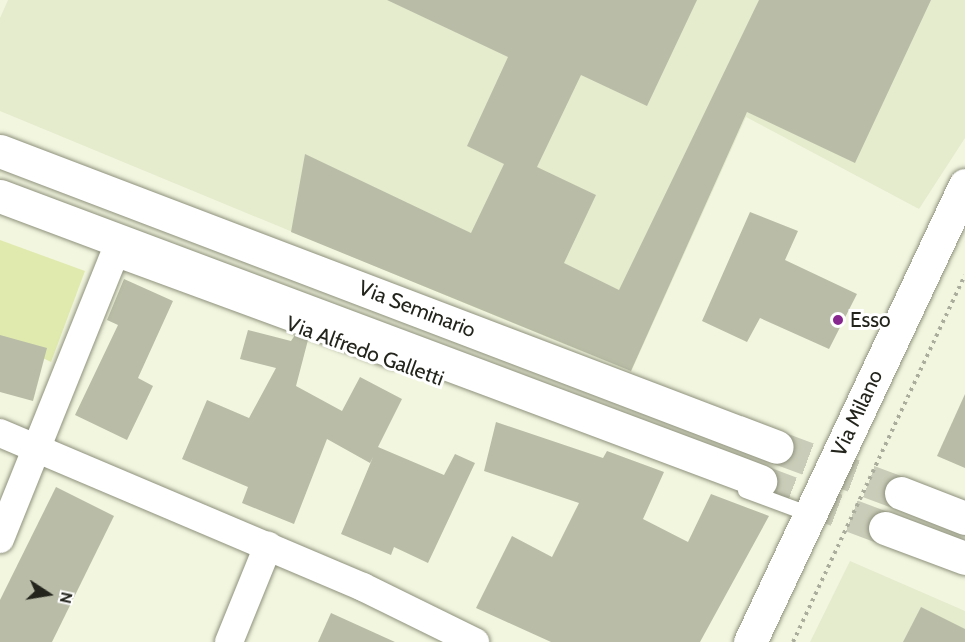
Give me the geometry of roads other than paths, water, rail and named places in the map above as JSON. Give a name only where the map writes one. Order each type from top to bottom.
[{"type":"main road","points":[[0,137],[57,172]]},
{"type":"main road","points":[[0,151],[57,172]]},
{"type":"main road","name":"Via Seminario","points":[[57,172],[777,447]]},
{"type":"main road","name":"Via Milano","points":[[750,642],[965,185]]},
{"type":"main road","points":[[0,196],[39,211]]},
{"type":"main road","points":[[0,206],[39,211]]},
{"type":"main road","name":"Via Seminario","points":[[39,211],[760,481]]},
{"type":"main road","points":[[901,494],[965,518]]},
{"type":"main road","points":[[885,528],[965,558]]},
{"type":"street","name":"Via Alfredo Galletti","points":[[0,539],[39,450],[113,258]]},
{"type":"street","points":[[0,434],[363,587],[475,642]]},
{"type":"street","points":[[229,642],[268,546]]},
{"type":"lane","name":"Via Alfredo Galletti","points":[[113,258],[810,514]]},
{"type":"tunnel","points":[[777,447],[901,493]]},
{"type":"tunnel","points":[[760,481],[885,528]]},
{"type":"place","name":"Esso","points":[[838,320]]}]
